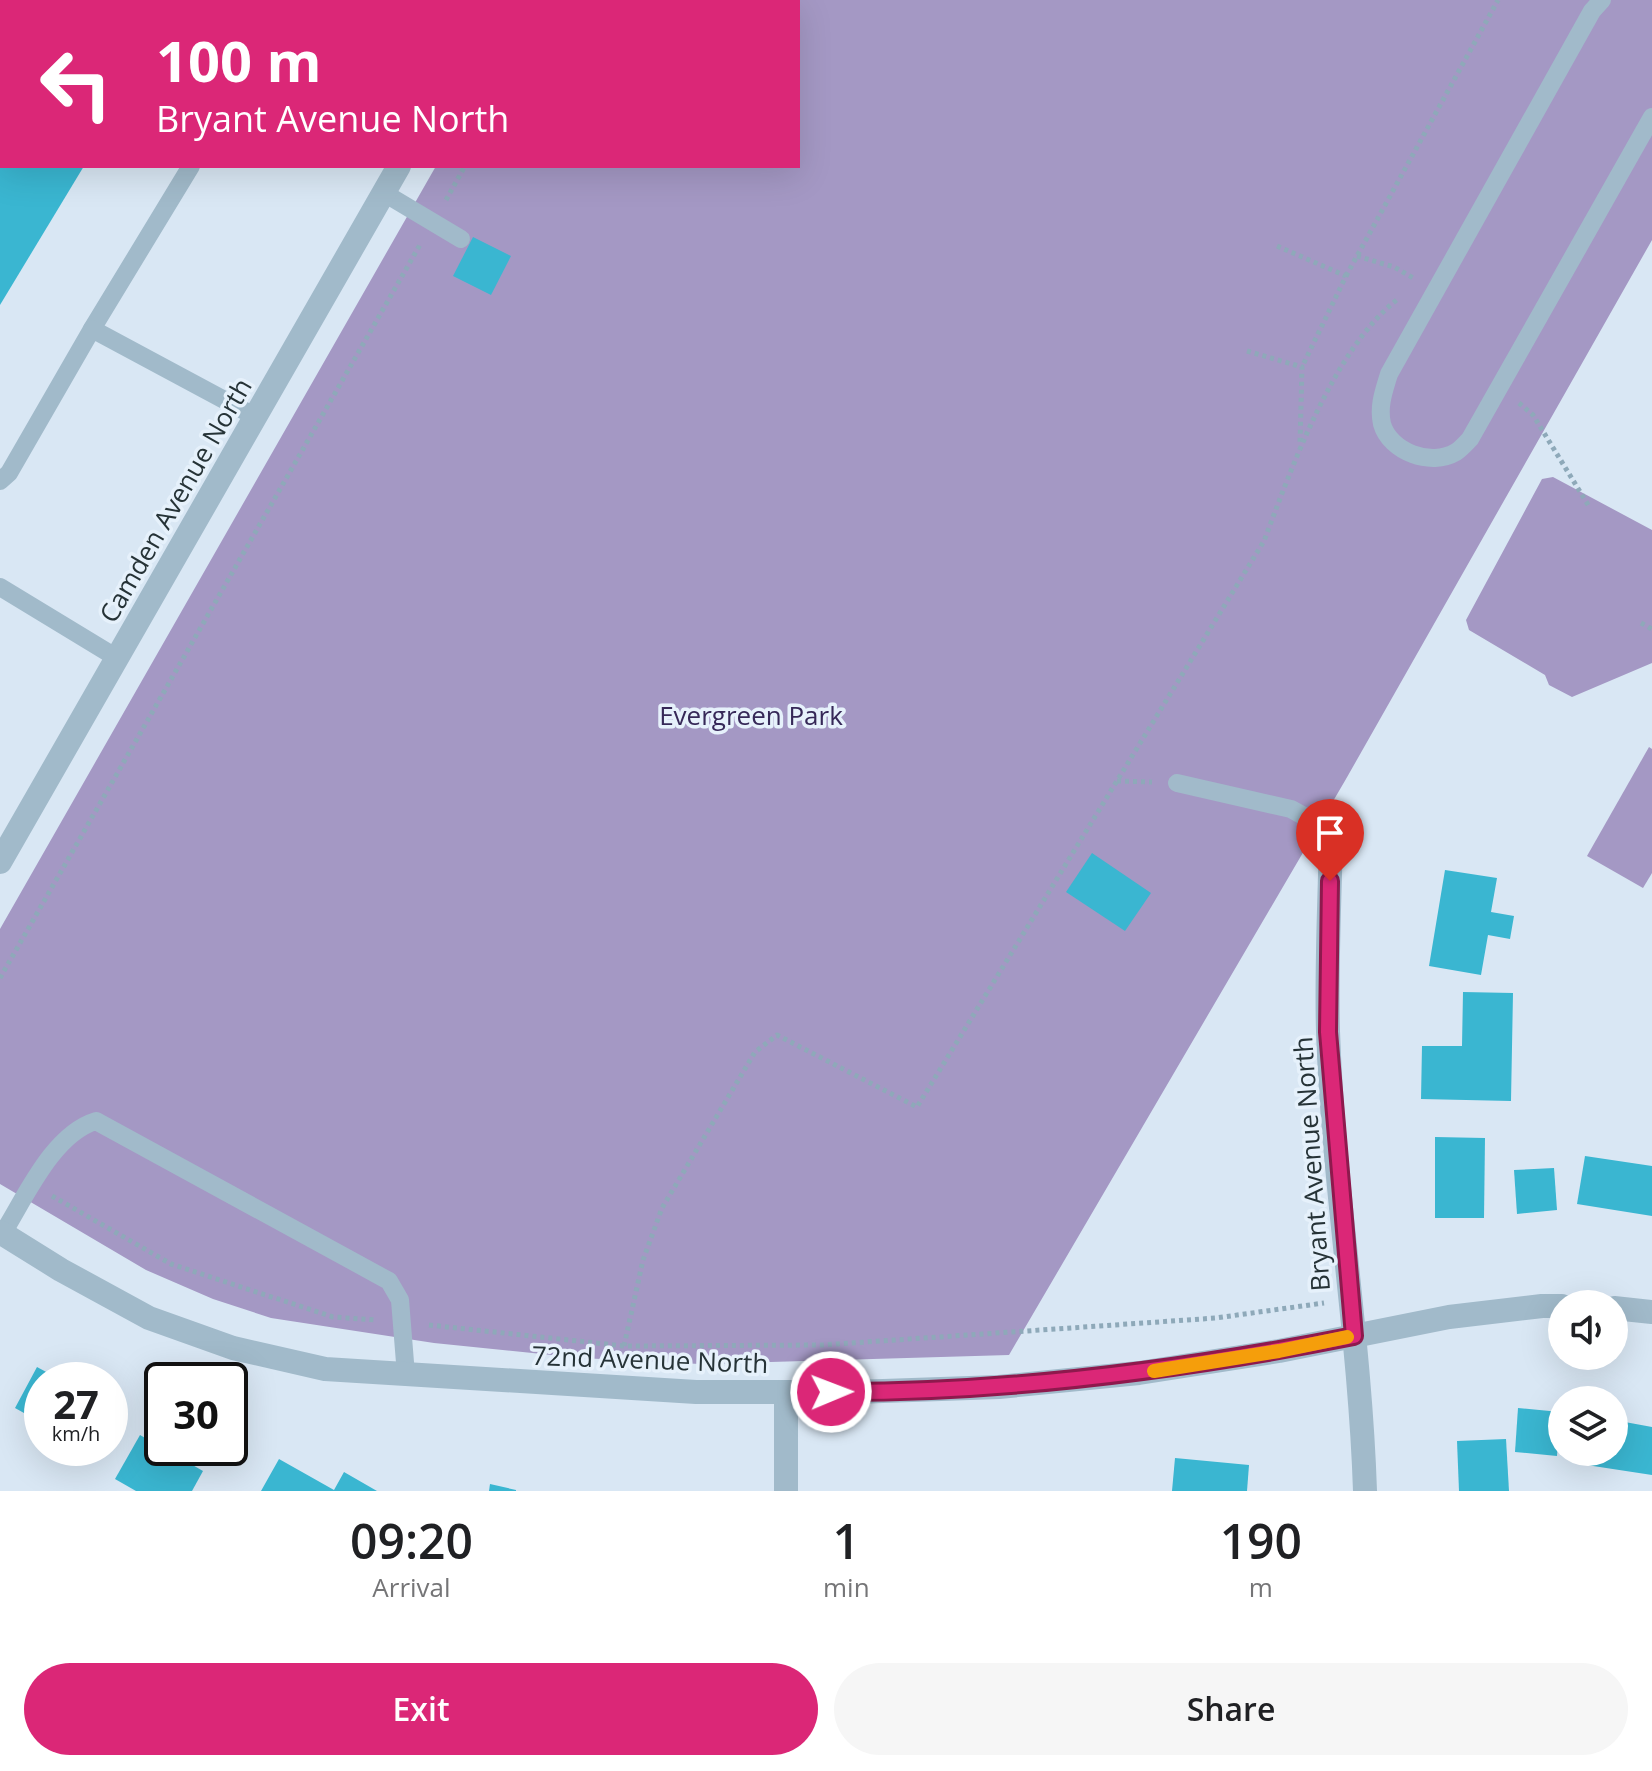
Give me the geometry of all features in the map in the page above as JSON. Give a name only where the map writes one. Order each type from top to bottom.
[{"type":"street","name":"Camden Avenue North","points":[[0,862],[398,168]]},
{"type":"street","name":"Bryant Avenue North","points":[[1331,831],[1328,1032],[1363,1423],[1365,1491]]},
{"type":"street","name":"72nd Avenue North","points":[[1,1233],[149,1318],[233,1348],[325,1369],[696,1392],[854,1392],[1015,1385],[1139,1373],[1279,1351],[1449,1317],[1548,1306]]},
{"type":"street","points":[[1628,1309],[1652,1312]]},
{"type":"street","points":[[786,1392],[786,1491]]},
{"type":"lane","points":[[1602,0],[1584,24],[1389,374],[1380,402],[1382,426],[1394,445],[1412,454],[1435,458],[1455,452],[1470,439],[1652,117]]},
{"type":"lane","points":[[0,481],[9,473],[190,168]]},
{"type":"lane","points":[[384,193],[461,239]]},
{"type":"lane","points":[[92,329],[256,417]]},
{"type":"lane","points":[[0,587],[117,658]]},
{"type":"lane","points":[[1177,783],[1291,809],[1331,831]]},
{"type":"lane","points":[[1,1233],[56,1149],[81,1126],[96,1121],[389,1281],[400,1300],[406,1375]]},
{"type":"path","points":[[1300,445],[1302,367],[1346,276],[1498,0]]},
{"type":"path","points":[[0,978],[464,168]]},
{"type":"path","points":[[1277,246],[1346,276]]},
{"type":"path","points":[[1357,256],[1394,267],[1435,291]]},
{"type":"path","points":[[624,1346],[643,1260],[662,1208],[755,1052],[777,1035],[917,1107],[1264,541],[1300,445],[1347,359],[1376,316],[1403,295],[1435,291]]},
{"type":"path","points":[[1247,351],[1302,367]]},
{"type":"path","points":[[1500,388],[1533,415],[1590,508]]},
{"type":"path","points":[[1641,623],[1652,629]]},
{"type":"path","points":[[33,1185],[171,1264],[333,1317],[624,1346],[837,1344],[1216,1318],[1350,1300]]},
{"type":"green space","name":"Evergreen Park","points":[[800,0],[1652,0],[1652,240],[1346,779],[1009,1355],[700,1364],[581,1358],[434,1343],[271,1318],[213,1299],[146,1270],[0,1184],[0,929],[435,168],[800,168]]},
{"type":"green space","points":[[1553,477],[1652,530],[1652,663],[1572,697],[1549,685],[1545,675],[1469,630],[1466,620],[1542,479]]},
{"type":"green space","points":[[1649,747],[1652,749],[1652,873],[1643,888],[1587,856]]},
{"type":"building","points":[[0,168],[83,168],[0,305]]},
{"type":"building","points":[[473,237],[511,256],[491,295],[453,276]]},
{"type":"building","points":[[1092,853],[1151,893],[1125,931],[1066,892]]},
{"type":"building","points":[[1445,870],[1497,878],[1491,912],[1514,916],[1510,939],[1488,935],[1481,975],[1429,966]]},
{"type":"building","points":[[1463,992],[1513,993],[1511,1101],[1421,1099],[1422,1046],[1462,1046]]},
{"type":"building","points":[[1435,1137],[1485,1138],[1484,1218],[1435,1218]]},
{"type":"building","points":[[1585,1156],[1652,1166],[1652,1216],[1577,1204]]},
{"type":"building","points":[[1554,1168],[1557,1210],[1517,1214],[1514,1170]]},
{"type":"building","points":[[24,1391],[24,1413],[15,1408]]},
{"type":"building","points":[[1518,1408],[1548,1411],[1548,1455],[1515,1452]]},
{"type":"building","points":[[1628,1423],[1652,1427],[1652,1475],[1593,1466],[1628,1466]]},
{"type":"building","points":[[140,1435],[144,1437],[144,1466],[194,1466],[203,1471],[192,1491],[136,1491],[115,1479],[122,1466],[128,1466],[128,1456]]},
{"type":"building","points":[[1506,1439],[1509,1491],[1459,1491],[1457,1441]]},
{"type":"building","points":[[1175,1458],[1249,1465],[1247,1491],[1172,1491]]},
{"type":"building","points":[[279,1459],[334,1490],[344,1472],[377,1491],[261,1491]]},
{"type":"building","points":[[490,1484],[516,1490],[516,1491],[489,1491]]},
{"type":"slow traffic","points":[[1154,1371],[1347,1337]]},
{"type":"route","points":[[831,1392],[999,1387],[1139,1373],[1354,1336],[1328,1032],[1330,881]]}]
